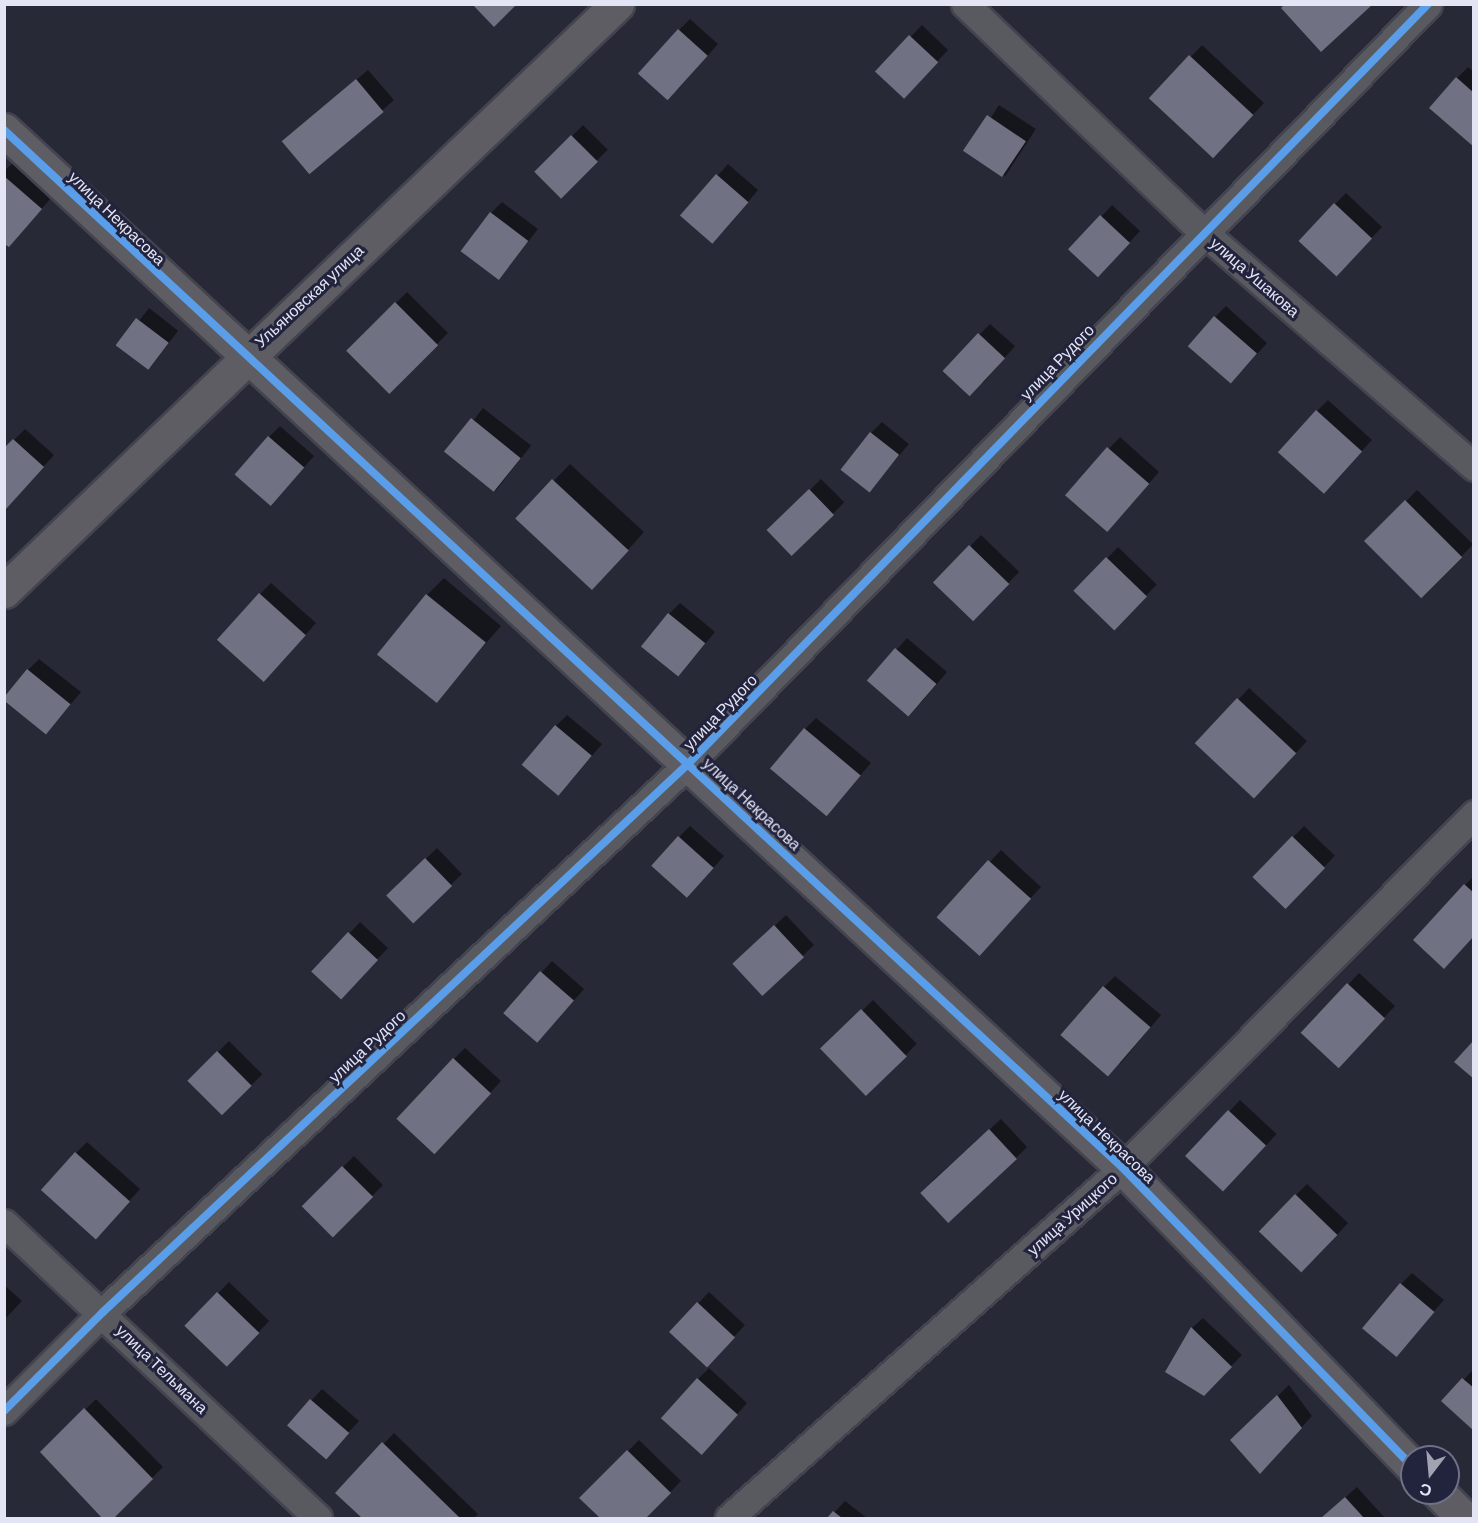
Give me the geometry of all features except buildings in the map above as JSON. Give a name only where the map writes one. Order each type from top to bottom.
[{"type":"street","name":"Ульяновская улица","points":[[4,591],[244,357],[617,4]]},
{"type":"street","name":"улица Ушакова","points":[[965,4],[1202,231],[1473,467]]},
{"type":"street","name":"улица Рудого","points":[[4,1411],[102,1312],[689,763],[1202,231],[1428,4]]},
{"type":"street","name":"улица Некрасова","points":[[4,130],[244,357],[689,763],[1123,1168],[1400,1454]]},
{"type":"street","name":"улица Урицкого","points":[[729,1518],[1123,1168],[1473,814]]},
{"type":"street","name":"улица Тельмана","points":[[4,1223],[102,1312],[318,1518]]},
{"type":"cycle path","points":[[4,1411],[103,1312],[689,763],[1428,4]]},
{"type":"cycle path","points":[[4,130],[1123,1168],[1400,1454]]}]
